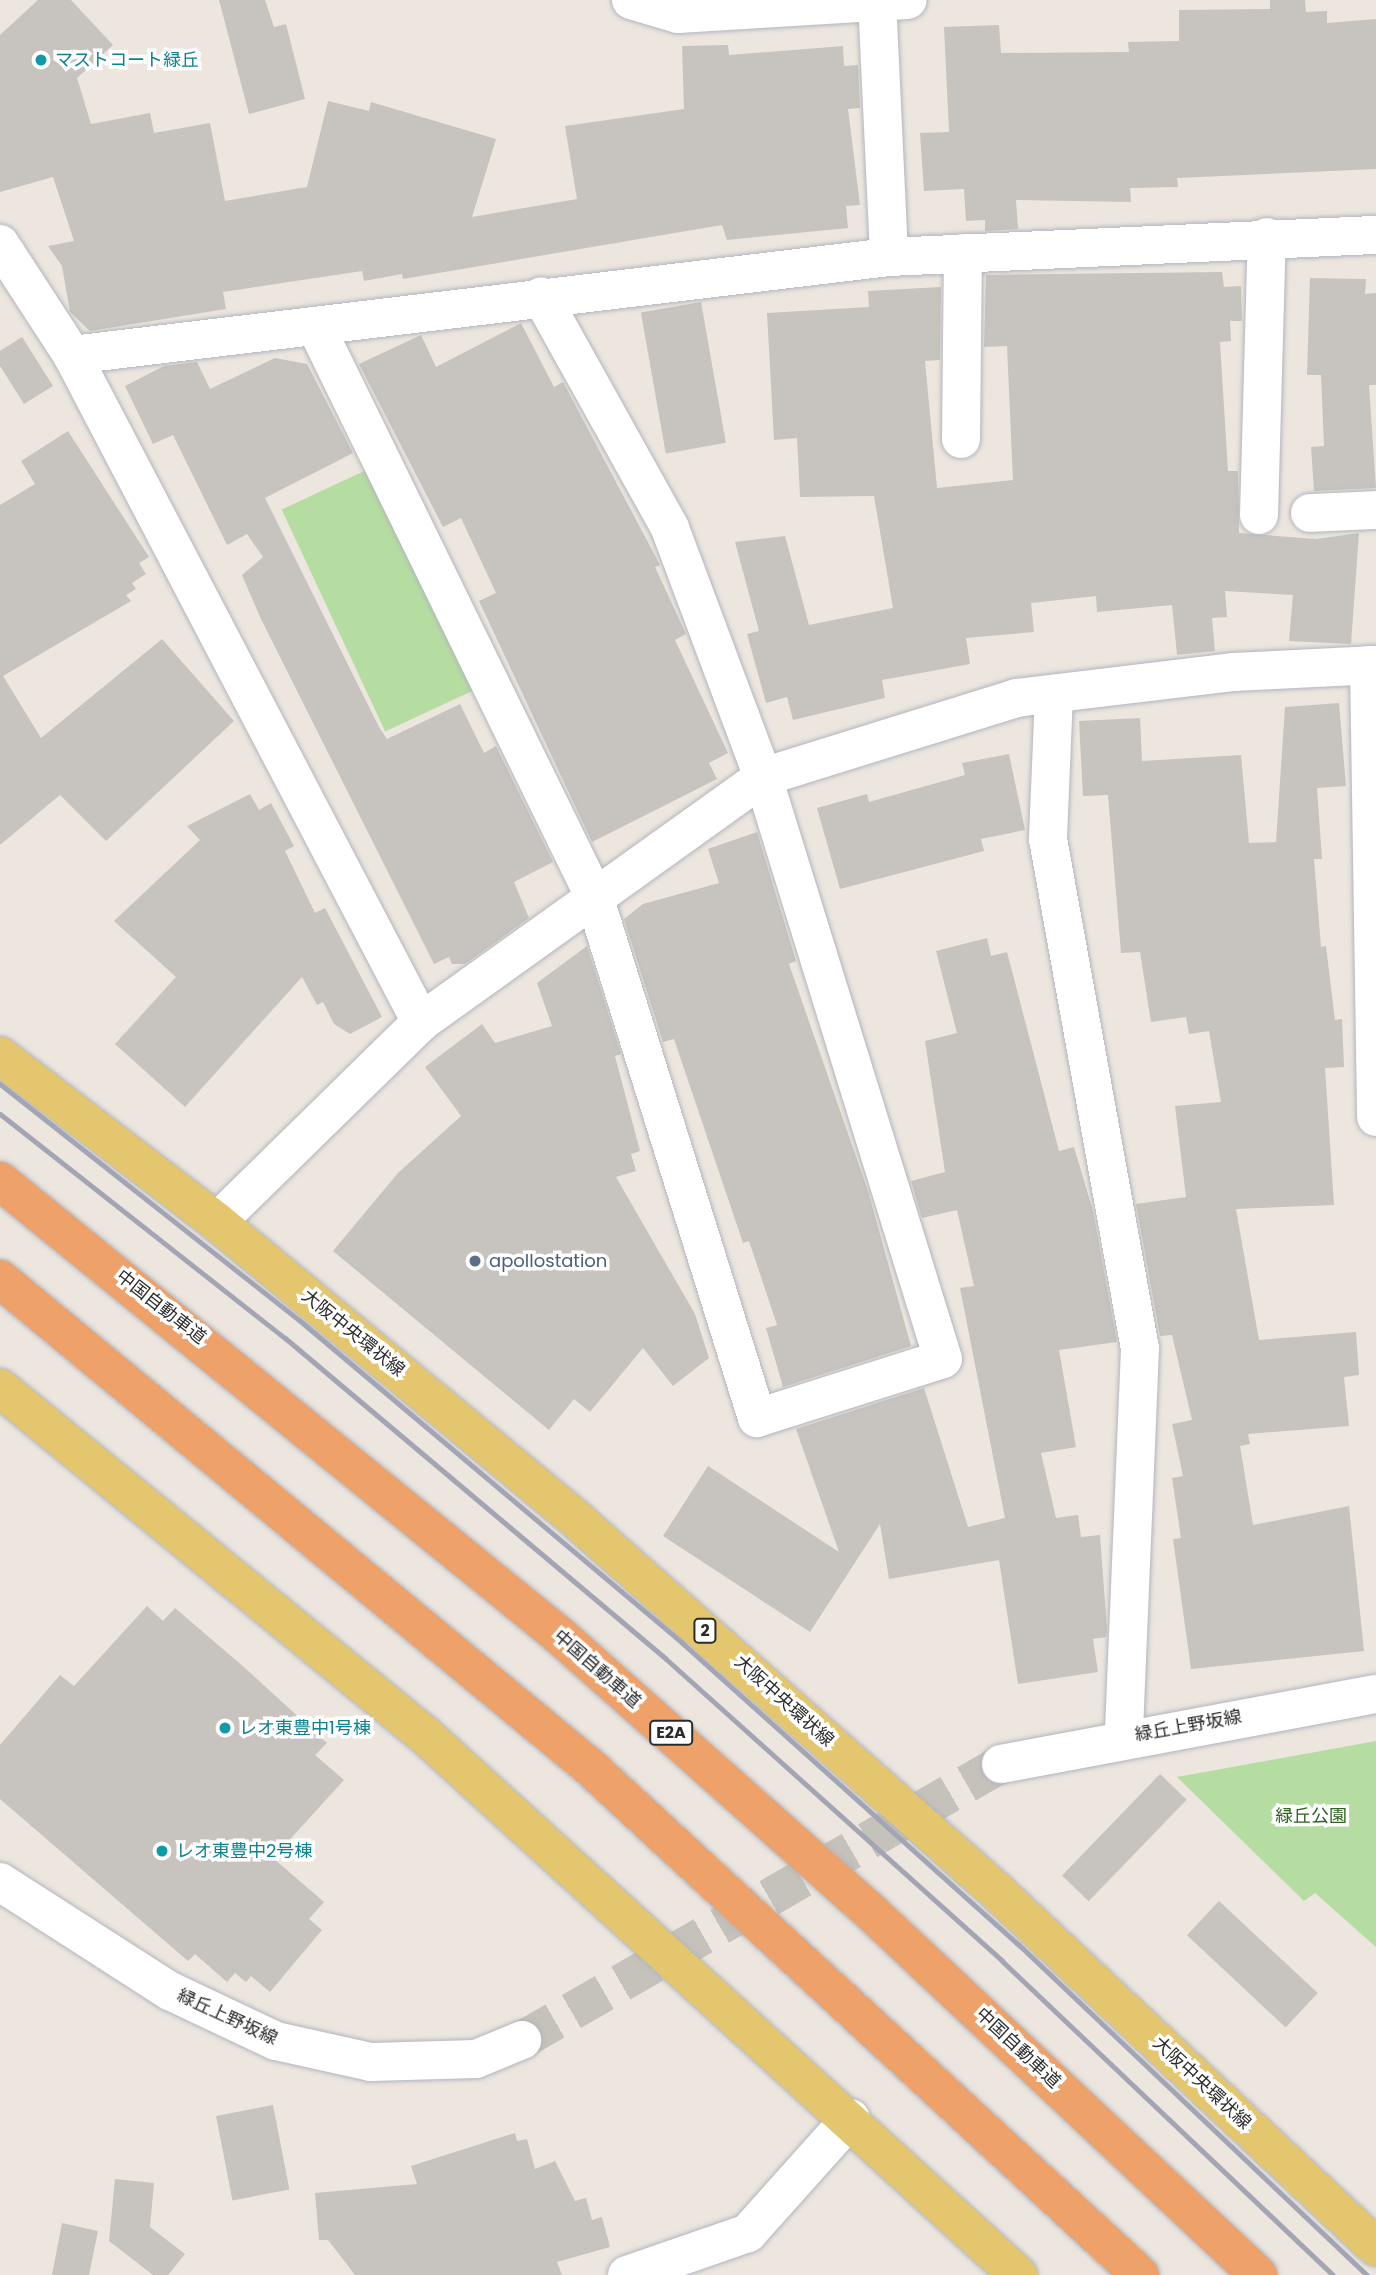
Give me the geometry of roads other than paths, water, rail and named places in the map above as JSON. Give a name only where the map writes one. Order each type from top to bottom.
[{"type":"highway","name":"中国自動車道","points":[[0,1181],[559,1635],[902,1941],[1258,2275]]},
{"type":"highway","points":[[0,1279],[591,1768],[1140,2275]]},
{"type":"main road","name":"大阪中央環状線","points":[[0,1056],[217,1222],[792,1707],[1376,2247]]},
{"type":"main road","points":[[0,1388],[426,1736],[851,2118],[1018,2275]]},
{"type":"street","points":[[631,0],[678,14],[887,1],[888,257]]},
{"type":"street","points":[[72,355],[262,328],[317,329],[541,296],[888,257],[1267,237],[1376,235]]},
{"type":"street","points":[[1259,515],[1267,237]]},
{"type":"street","points":[[0,244],[72,355],[421,1022]]},
{"type":"street","points":[[961,439],[963,253]]},
{"type":"street","points":[[317,329],[594,896],[757,1418],[943,1360],[763,777],[670,528],[541,296]]},
{"type":"street","points":[[1310,513],[1376,510]]},
{"type":"street","points":[[217,1222],[421,1022],[763,777],[1016,698],[1373,665],[1376,1117]]},
{"type":"street","points":[[1054,694],[1048,839],[1140,1349],[1124,1737]]},
{"type":"street","name":"緑丘上野坂線","points":[[1001,1764],[1124,1737],[1376,1694]]},
{"type":"street","name":"緑丘上野坂線","points":[[0,1882],[170,1991],[276,2042],[371,2062],[476,2059],[522,2040]]},
{"type":"street","points":[[626,2275],[748,2233],[851,2118]]},
{"type":"tunnel","points":[[522,2040],[1001,1764]]},
{"type":"railway","points":[[0,1084],[299,1320],[681,1642],[1019,1945],[1367,2275]]},
{"type":"railway","points":[[0,1114],[285,1338],[666,1659],[1002,1961],[1333,2275]]},
{"type":"place","name":"マストコート緑丘","points":[[41,60]]},
{"type":"place","name":"apollostation","points":[[475,1261]]},
{"type":"place","name":"レオ東豊中1号棟","points":[[225,1728]]},
{"type":"place","name":"レオ東豊中2号棟","points":[[162,1851]]},
{"type":"park label","name":"緑丘公園","points":[[1311,1816]]}]
